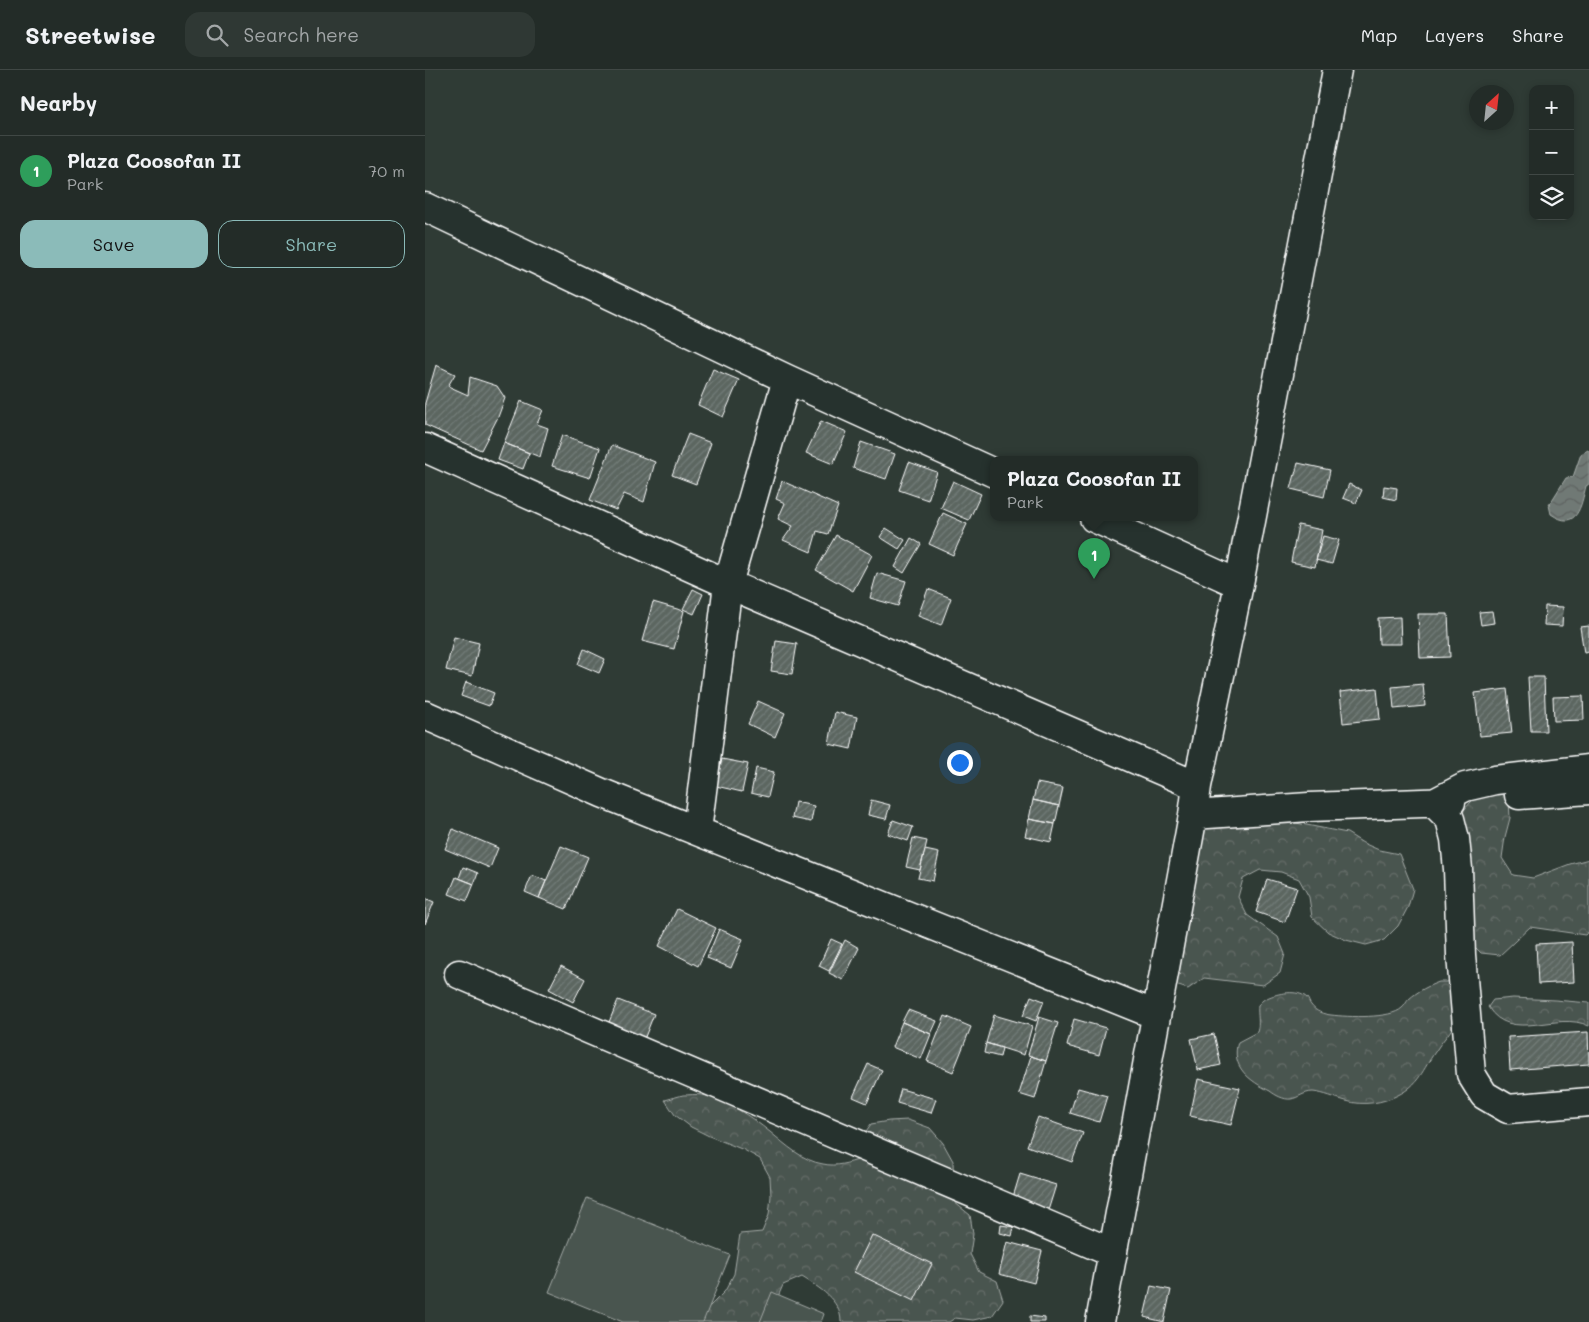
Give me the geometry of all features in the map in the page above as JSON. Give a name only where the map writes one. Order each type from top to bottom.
[{"type":"street","points":[[1100,1322],[1197,786],[1239,584],[1337,70]]},
{"type":"street","points":[[425,207],[787,379],[990,470]]},
{"type":"street","points":[[697,831],[728,584],[787,379]]},
{"type":"street","points":[[425,448],[728,584],[1197,786]]},
{"type":"street","points":[[1101,521],[1239,584]]},
{"type":"street","points":[[425,716],[602,793],[1156,1015]]},
{"type":"street","points":[[1434,803],[1465,787],[1495,780],[1589,770]]},
{"type":"street","points":[[1193,815],[1309,807],[1434,803],[1589,790]]},
{"type":"street","points":[[1434,803],[1450,819],[1455,839],[1459,877],[1461,954],[1471,1074],[1485,1095],[1507,1109],[1589,1102]]},
{"type":"street","points":[[459,974],[1113,1253]]},
{"type":"green space","points":[[1494,785],[1509,798],[1510,818],[1502,858],[1513,875],[1533,878],[1589,859],[1589,931],[1585,935],[1530,927],[1500,955],[1481,953],[1468,940],[1460,830],[1464,810],[1477,795]]},
{"type":"green space","points":[[1271,818],[1347,833],[1379,850],[1399,854],[1413,889],[1408,907],[1398,926],[1384,940],[1366,945],[1346,940],[1328,932],[1312,917],[1309,897],[1299,879],[1281,872],[1260,870],[1243,879],[1238,897],[1247,915],[1278,937],[1285,954],[1280,973],[1263,985],[1204,978],[1188,989],[1169,983],[1197,845],[1207,826]]},
{"type":"green space","points":[[1439,982],[1449,982],[1453,993],[1455,1024],[1416,1081],[1405,1091],[1392,1098],[1373,1103],[1359,1103],[1313,1092],[1285,1099],[1255,1083],[1239,1066],[1236,1051],[1238,1042],[1257,1032],[1258,1005],[1266,999],[1282,993],[1293,993],[1303,995],[1315,1009],[1325,1014],[1379,1016],[1396,1012],[1416,994]]},
{"type":"green space","points":[[1513,998],[1589,1003],[1589,1026],[1563,1021],[1522,1025],[1509,1023],[1498,1018],[1488,1007],[1493,1000]]},
{"type":"green space","points":[[683,1095],[703,1095],[730,1105],[802,1156],[828,1165],[842,1164],[861,1159],[860,1140],[871,1124],[908,1120],[930,1128],[943,1143],[953,1161],[954,1202],[970,1215],[973,1234],[970,1254],[979,1272],[997,1281],[1003,1300],[992,1316],[973,1320],[955,1318],[949,1322],[841,1322],[840,1314],[833,1301],[802,1277],[783,1285],[767,1322],[697,1322],[697,1319],[725,1291],[734,1274],[740,1234],[762,1232],[769,1215],[770,1177],[760,1159],[691,1127],[675,1115],[665,1100]]},
{"type":"green space","points":[[587,1198],[730,1255],[703,1322],[623,1322],[549,1292]]},
{"type":"green space","points":[[772,1292],[824,1314],[821,1322],[760,1322]]},
{"type":"water","points":[[1588,450],[1589,484],[1586,486],[1580,508],[1572,518],[1567,520],[1560,519],[1551,514],[1549,505],[1566,478],[1573,477],[1581,454]]},
{"type":"building","points":[[436,365],[455,374],[448,386],[468,395],[470,377],[497,386],[505,398],[498,417],[481,450],[425,425],[425,403]]},
{"type":"building","points":[[713,369],[739,380],[723,417],[698,405]]},
{"type":"building","points":[[521,401],[543,410],[537,424],[548,428],[540,457],[504,443]]},
{"type":"building","points":[[821,421],[847,432],[833,464],[806,453]]},
{"type":"building","points":[[688,434],[711,443],[696,484],[672,475]]},
{"type":"building","points":[[562,435],[600,448],[590,478],[552,466]]},
{"type":"building","points":[[861,442],[895,454],[886,479],[853,468]]},
{"type":"building","points":[[504,443],[529,453],[523,469],[498,460]]},
{"type":"building","points":[[612,445],[655,462],[644,502],[624,494],[616,510],[590,500]]},
{"type":"building","points":[[909,462],[937,472],[928,500],[899,490]]},
{"type":"building","points":[[1298,463],[1330,470],[1324,497],[1291,489]]},
{"type":"building","points":[[782,481],[838,506],[828,534],[817,531],[811,552],[783,540],[793,526],[778,519],[785,503],[776,499]]},
{"type":"building","points":[[953,481],[981,494],[969,520],[941,508]]},
{"type":"building","points":[[1349,484],[1362,490],[1356,503],[1343,498]]},
{"type":"building","points":[[1384,486],[1397,488],[1396,500],[1383,497]]},
{"type":"building","points":[[943,513],[967,524],[953,555],[929,544]]},
{"type":"building","points":[[1298,525],[1322,530],[1315,567],[1291,562]]},
{"type":"building","points":[[886,528],[905,540],[899,549],[880,537]]},
{"type":"building","points":[[836,535],[872,555],[853,591],[816,570]]},
{"type":"building","points":[[1323,536],[1339,540],[1332,564],[1316,560]]},
{"type":"building","points":[[911,538],[921,544],[904,573],[895,567]]},
{"type":"building","points":[[877,573],[906,581],[898,606],[870,598]]},
{"type":"building","points":[[693,589],[703,594],[694,614],[683,609]]},
{"type":"building","points":[[928,589],[951,598],[941,625],[918,616]]},
{"type":"building","points":[[653,602],[684,611],[674,649],[642,641]]},
{"type":"building","points":[[1545,606],[1563,607],[1562,626],[1544,625]]},
{"type":"building","points":[[1492,611],[1494,623],[1481,625],[1479,612]]},
{"type":"building","points":[[1418,614],[1448,614],[1450,657],[1420,658]]},
{"type":"building","points":[[1400,617],[1401,644],[1379,644],[1378,618]]},
{"type":"building","points":[[1589,626],[1589,652],[1584,653],[1580,627]]},
{"type":"building","points":[[454,637],[479,643],[472,676],[446,670]]},
{"type":"building","points":[[776,641],[797,644],[792,674],[771,671]]},
{"type":"building","points":[[584,649],[605,659],[599,673],[578,664]]},
{"type":"building","points":[[1528,677],[1544,677],[1546,731],[1531,731]]},
{"type":"building","points":[[466,682],[494,693],[489,706],[461,696]]},
{"type":"building","points":[[1423,684],[1425,706],[1394,709],[1392,687]]},
{"type":"building","points":[[1377,688],[1380,719],[1343,723],[1340,692]]},
{"type":"building","points":[[1507,689],[1512,733],[1480,736],[1475,693]]},
{"type":"building","points":[[1583,696],[1584,720],[1554,721],[1553,697]]},
{"type":"building","points":[[758,701],[785,713],[775,737],[748,724]]},
{"type":"building","points":[[835,712],[857,717],[851,749],[829,744]]},
{"type":"building","points":[[722,759],[748,764],[742,792],[716,786]]},
{"type":"building","points":[[756,768],[774,772],[768,797],[751,793]]},
{"type":"building","points":[[1037,783],[1063,788],[1059,806],[1033,800]]},
{"type":"building","points":[[871,800],[890,805],[886,819],[868,815]]},
{"type":"building","points":[[1033,800],[1059,806],[1055,824],[1029,819]]},
{"type":"building","points":[[795,802],[814,806],[811,822],[792,818]]},
{"type":"building","points":[[1029,819],[1055,824],[1051,842],[1025,836]]},
{"type":"building","points":[[893,820],[913,827],[908,841],[888,834]]},
{"type":"building","points":[[453,829],[498,848],[490,868],[445,849]]},
{"type":"building","points":[[913,838],[927,841],[920,870],[906,867]]},
{"type":"building","points":[[561,846],[588,857],[566,909],[539,898]]},
{"type":"building","points":[[925,850],[939,853],[933,881],[918,878]]},
{"type":"building","points":[[463,867],[478,873],[474,884],[459,878]]},
{"type":"building","points":[[532,875],[546,881],[539,898],[525,892]]},
{"type":"building","points":[[456,877],[474,884],[467,901],[449,894]]},
{"type":"building","points":[[1267,879],[1297,888],[1285,922],[1256,912]]},
{"type":"building","points":[[425,898],[434,902],[425,924]]},
{"type":"building","points":[[677,909],[716,928],[698,966],[659,946]]},
{"type":"building","points":[[719,929],[743,939],[731,968],[707,958]]},
{"type":"building","points":[[831,939],[842,944],[829,971],[819,966]]},
{"type":"building","points":[[845,940],[859,948],[843,980],[829,973]]},
{"type":"building","points":[[1572,942],[1574,982],[1538,984],[1536,944]]},
{"type":"building","points":[[561,966],[585,979],[573,1002],[549,989]]},
{"type":"building","points":[[1031,996],[1044,1001],[1036,1021],[1023,1016]]},
{"type":"building","points":[[618,1000],[654,1014],[643,1042],[607,1027]]},
{"type":"building","points":[[908,1010],[937,1021],[931,1034],[902,1022]]},
{"type":"building","points":[[994,1015],[1032,1026],[1024,1055],[986,1043]]},
{"type":"building","points":[[945,1016],[971,1027],[953,1072],[927,1061]]},
{"type":"building","points":[[1039,1017],[1058,1023],[1046,1061],[1028,1055]]},
{"type":"building","points":[[1074,1019],[1106,1028],[1099,1055],[1067,1046]]},
{"type":"building","points":[[902,1022],[931,1034],[921,1059],[892,1047]]},
{"type":"building","points":[[1588,1032],[1589,1064],[1510,1070],[1508,1037]]},
{"type":"building","points":[[1214,1034],[1221,1065],[1198,1070],[1191,1039]]},
{"type":"building","points":[[986,1043],[1002,1048],[1000,1057],[984,1053]]},
{"type":"building","points":[[1031,1056],[1046,1061],[1035,1099],[1019,1094]]},
{"type":"building","points":[[868,1064],[882,1070],[867,1103],[853,1097]]},
{"type":"building","points":[[1198,1079],[1240,1088],[1231,1125],[1190,1116]]},
{"type":"building","points":[[1078,1088],[1107,1096],[1099,1122],[1070,1113]]},
{"type":"building","points":[[901,1089],[936,1099],[931,1113],[897,1103]]},
{"type":"building","points":[[1038,1117],[1083,1133],[1072,1162],[1027,1146]]},
{"type":"building","points":[[1020,1174],[1056,1185],[1046,1217],[1010,1207]]},
{"type":"building","points":[[1001,1225],[1014,1227],[1012,1236],[1000,1233]]},
{"type":"building","points":[[872,1235],[932,1264],[914,1301],[854,1272]]},
{"type":"building","points":[[1007,1242],[1042,1251],[1034,1283],[999,1274]]},
{"type":"building","points":[[1151,1286],[1171,1290],[1164,1322],[1144,1317]]},
{"type":"building","points":[[1030,1316],[1045,1318],[1045,1322],[1030,1322]]},
{"type":"place","name":"Plaza Coosofan II","points":[[1094,579]]}]
